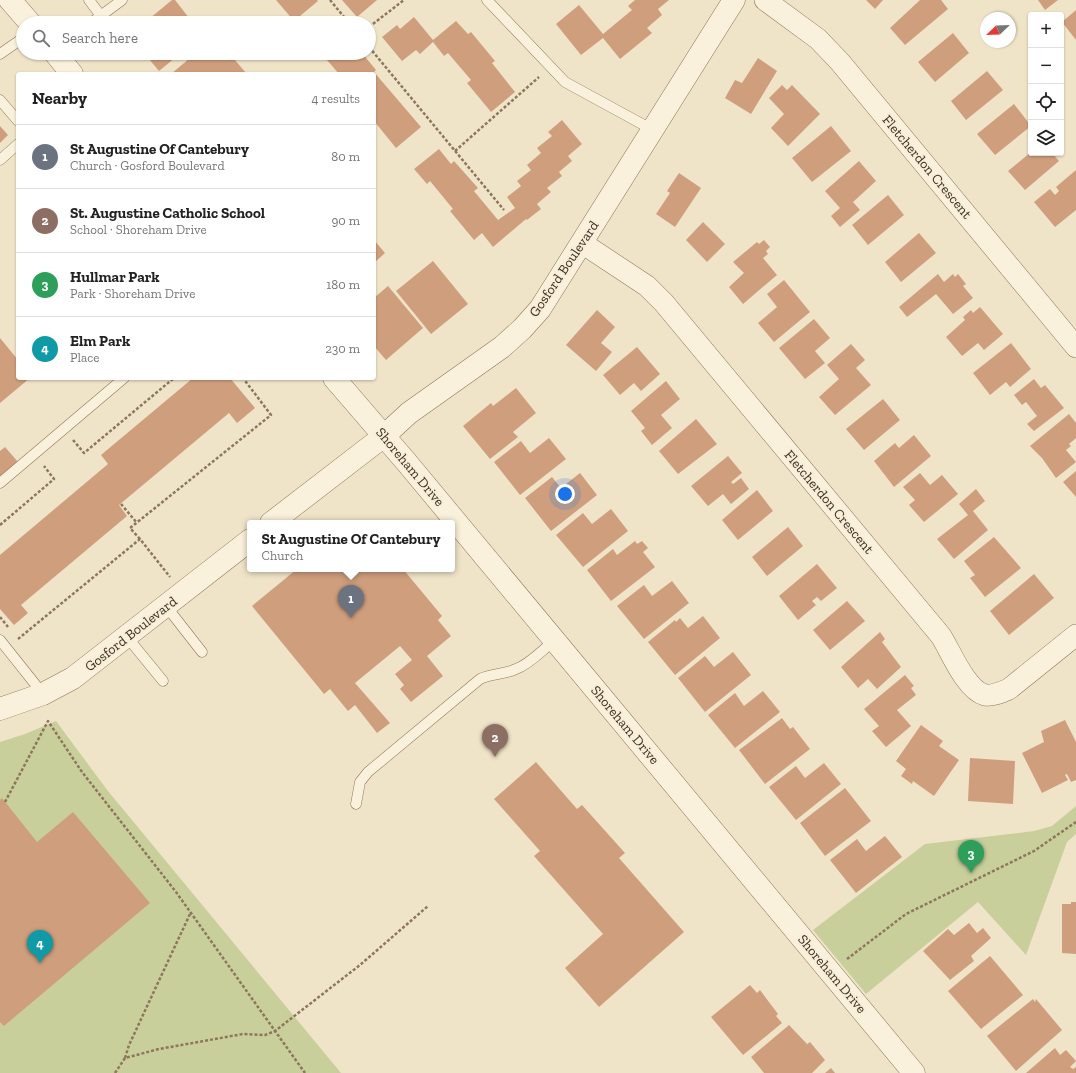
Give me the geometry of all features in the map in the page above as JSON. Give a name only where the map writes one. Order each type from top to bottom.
[{"type":"street","points":[[10,0],[24,16]]},
{"type":"street","name":"Gosford Boulevard","points":[[275,520],[384,436],[410,414],[502,347],[522,329],[540,309],[734,0]]},
{"type":"street","name":"Fletcherdon Crescent","points":[[765,0],[818,39],[840,62],[1076,347]]},
{"type":"street","points":[[60,60],[70,72]]},
{"type":"street","name":"Fletcherdon Crescent","points":[[582,243],[647,286],[664,303],[941,636],[965,677],[974,689],[986,695],[1009,689],[1076,635]]},
{"type":"street","name":"Shoreham Drive","points":[[336,380],[454,520]]},
{"type":"street","name":"Shoreham Drive","points":[[455,522],[914,1073]]},
{"type":"street","name":"Gosford Boulevard","points":[[0,709],[43,694],[73,678],[247,542]]},
{"type":"lane","points":[[89,0],[101,16],[122,0]]},
{"type":"lane","points":[[487,0],[565,82],[653,130]]},
{"type":"lane","points":[[0,54],[16,43]]},
{"type":"lane","points":[[0,100],[16,119]]},
{"type":"lane","points":[[0,160],[16,146]]},
{"type":"lane","points":[[0,483],[122,380]]},
{"type":"lane","points":[[166,606],[202,652]]},
{"type":"lane","points":[[127,637],[163,681]]},
{"type":"lane","points":[[0,640],[43,694]]},
{"type":"lane","points":[[356,804],[360,782],[368,772],[480,679],[488,675],[518,669],[554,641]]},
{"type":"path","points":[[330,0],[343,16]]},
{"type":"path","points":[[376,22],[404,0]]},
{"type":"path","points":[[376,55],[504,210]]},
{"type":"path","points":[[455,151],[550,67]]},
{"type":"path","points":[[64,429],[84,453],[172,380]]},
{"type":"path","points":[[183,593],[130,528],[270,415],[244,380]]},
{"type":"path","points":[[0,525],[54,479],[34,455]]},
{"type":"path","points":[[121,504],[137,523]]},
{"type":"path","points":[[7,648],[140,539]]},
{"type":"path","points":[[5,802],[48,721],[82,772],[176,892],[190,914],[305,1073]]},
{"type":"path","points":[[830,972],[906,914],[1034,850],[1076,822]]},
{"type":"path","points":[[125,1058],[193,1042],[243,1034],[264,1035],[275,1031],[360,965],[428,906]]},
{"type":"path","points":[[115,1073],[125,1058],[129,1045],[190,914]]},
{"type":"green space","points":[[56,721],[108,791],[341,1073],[0,1073],[0,742],[25,734]]},
{"type":"green space","points":[[1076,806],[1076,834],[1067,842],[1026,955],[978,902],[866,994],[813,930],[925,844],[1034,831],[1052,826]]},
{"type":"building","points":[[172,0],[175,0],[188,16],[153,16]]},
{"type":"building","points":[[276,0],[318,1],[300,16],[290,16]]},
{"type":"building","points":[[342,0],[377,0],[358,16],[356,16]]},
{"type":"building","points":[[635,0],[669,0],[658,9],[662,15],[647,28],[652,33],[620,59],[603,38],[581,55],[556,24],[579,5],[603,34],[632,10],[628,6]]},
{"type":"building","points":[[866,0],[883,0],[875,9]]},
{"type":"building","points":[[920,0],[941,0],[948,9],[905,45],[890,28]]},
{"type":"building","points":[[1038,0],[1058,0],[1045,10]]},
{"type":"building","points":[[1076,10],[1076,40],[1064,25],[1064,20]]},
{"type":"building","points":[[414,17],[433,40],[456,21],[468,34],[471,32],[495,61],[492,63],[515,92],[491,112],[467,83],[471,80],[448,53],[444,56],[433,42],[420,54],[416,50],[402,61],[382,37],[397,25],[400,29]]},
{"type":"building","points":[[953,33],[969,53],[935,82],[918,62]]},
{"type":"building","points":[[758,58],[777,71],[751,114],[725,98],[735,80],[742,83]]},
{"type":"building","points":[[150,60],[172,60],[159,71]]},
{"type":"building","points":[[188,60],[235,60],[245,72],[173,72]]},
{"type":"building","points":[[327,60],[368,60],[376,70],[374,72],[337,72]]},
{"type":"building","points":[[987,71],[1003,90],[966,120],[951,101]]},
{"type":"building","points":[[376,74],[421,127],[396,148],[376,123]]},
{"type":"building","points":[[782,85],[787,90],[792,85],[820,114],[788,146],[771,128],[784,114],[769,98]]},
{"type":"building","points":[[1014,104],[1028,122],[1028,128],[995,155],[977,134]]},
{"type":"building","points":[[562,120],[582,144],[568,156],[572,161],[559,172],[562,176],[547,188],[551,192],[537,204],[541,209],[527,220],[526,219],[493,247],[482,233],[474,240],[450,211],[453,209],[430,181],[427,184],[414,169],[439,149],[451,164],[454,161],[478,188],[474,191],[498,220],[515,208],[507,197],[521,186],[517,181],[531,170],[527,165],[541,153],[537,148],[552,136],[548,132]]},
{"type":"building","points":[[0,126],[8,135],[0,143]]},
{"type":"building","points":[[831,126],[851,151],[812,182],[792,158]]},
{"type":"building","points":[[1028,154],[1028,156],[1055,156],[1059,161],[1025,190],[1008,171]]},
{"type":"building","points":[[859,161],[876,181],[853,202],[860,210],[840,227],[831,216],[840,208],[825,191]]},
{"type":"building","points":[[1076,170],[1076,210],[1055,227],[1034,202],[1050,189],[1055,195],[1059,191],[1056,187]]},
{"type":"building","points":[[679,173],[701,188],[675,227],[656,214],[670,193],[667,191]]},
{"type":"building","points":[[888,195],[904,215],[868,245],[852,225]]},
{"type":"building","points":[[703,222],[725,244],[707,262],[686,240]]},
{"type":"building","points":[[919,233],[936,253],[901,282],[885,262]]},
{"type":"building","points":[[764,240],[770,247],[766,251],[768,254],[763,258],[777,275],[743,304],[729,287],[744,273],[733,262],[757,242],[759,244]]},
{"type":"building","points":[[376,242],[385,253],[376,261]]},
{"type":"building","points":[[433,261],[468,304],[431,334],[396,291]]},
{"type":"building","points":[[938,274],[944,282],[953,274],[955,277],[958,274],[966,284],[963,286],[973,298],[953,314],[936,294],[907,317],[899,307]]},
{"type":"building","points":[[784,280],[810,312],[774,342],[758,323],[777,307],[767,294]]},
{"type":"building","points":[[388,286],[423,328],[386,360],[376,348],[376,296]]},
{"type":"building","points":[[980,307],[1003,334],[984,350],[978,343],[962,356],[946,337],[965,320],[963,317],[971,310],[973,313]]},
{"type":"building","points":[[597,310],[615,327],[601,343],[612,352],[596,371],[566,345]]},
{"type":"building","points":[[814,319],[830,338],[815,351],[825,363],[805,379],[779,348]]},
{"type":"building","points":[[0,338],[16,358],[16,380],[28,380],[0,403]]},
{"type":"building","points":[[1011,343],[1031,369],[1010,387],[1006,382],[990,395],[973,373]]},
{"type":"building","points":[[851,344],[865,360],[856,368],[871,385],[835,415],[819,397],[839,379],[827,365]]},
{"type":"building","points":[[637,347],[660,374],[641,391],[634,383],[620,395],[603,375]]},
{"type":"building","points":[[1034,379],[1041,388],[1045,385],[1064,408],[1034,431],[1027,424],[1037,416],[1026,402],[1022,405],[1014,395]]},
{"type":"building","points":[[191,380],[232,380],[255,408],[237,423],[229,413],[119,505],[127,516],[21,605],[28,613],[14,625],[0,609],[0,555],[108,464],[101,455]]},
{"type":"building","points":[[666,381],[680,399],[661,415],[672,428],[652,445],[641,431],[645,428],[631,411]]},
{"type":"building","points":[[516,388],[536,413],[513,432],[518,437],[490,459],[463,426],[491,403],[493,406]]},
{"type":"building","points":[[883,399],[900,420],[864,450],[846,429]]},
{"type":"building","points":[[1069,414],[1076,423],[1076,438],[1069,444],[1071,446],[1066,450],[1076,462],[1056,478],[1042,458],[1030,446]]},
{"type":"building","points":[[696,419],[717,444],[678,474],[659,451]]},
{"type":"building","points":[[914,435],[931,456],[894,487],[874,461],[895,443],[899,448]]},
{"type":"building","points":[[549,438],[566,459],[520,495],[494,462],[521,441],[530,453]]},
{"type":"building","points":[[5,447],[18,462],[0,477],[0,451]]},
{"type":"building","points":[[728,456],[742,473],[731,482],[733,484],[741,478],[749,489],[731,504],[723,494],[708,506],[691,486]]},
{"type":"building","points":[[1076,471],[1076,497],[1063,482]]},
{"type":"building","points":[[580,473],[597,495],[551,531],[525,498],[552,477],[561,488]]},
{"type":"building","points":[[920,473],[930,485],[942,475],[958,494],[924,522],[909,505],[915,500],[903,487]]},
{"type":"building","points":[[976,489],[985,501],[973,511],[988,530],[954,559],[937,539],[968,515],[959,504]]},
{"type":"building","points":[[757,490],[773,511],[738,540],[722,520]]},
{"type":"building","points":[[611,509],[628,531],[583,567],[556,535],[583,513],[592,524]]},
{"type":"building","points":[[788,527],[803,546],[767,576],[752,557]]},
{"type":"building","points":[[994,537],[1021,568],[985,597],[970,578],[975,575],[964,561]]},
{"type":"building","points":[[635,541],[637,544],[642,541],[648,548],[643,552],[655,567],[611,601],[587,570],[613,549],[617,555]]},
{"type":"building","points":[[817,564],[837,588],[821,601],[817,597],[812,601],[816,605],[798,620],[779,596]]},
{"type":"building","points":[[293,572],[405,572],[442,616],[438,620],[451,636],[427,656],[443,676],[411,702],[400,689],[404,685],[395,674],[412,660],[400,646],[355,683],[390,723],[377,733],[355,705],[348,711],[330,689],[324,694],[252,606]]},
{"type":"building","points":[[1034,574],[1054,598],[1009,635],[990,611]]},
{"type":"building","points":[[672,581],[689,603],[644,639],[617,606],[644,585],[652,596]]},
{"type":"building","points":[[847,601],[865,621],[830,650],[813,630]]},
{"type":"building","points":[[703,616],[720,638],[675,675],[648,642],[675,620],[676,622],[680,618],[688,628]]},
{"type":"building","points":[[880,632],[885,639],[882,642],[901,667],[877,689],[868,679],[858,688],[841,667]]},
{"type":"building","points":[[733,652],[751,675],[705,712],[678,678],[705,656],[714,667]]},
{"type":"building","points":[[905,675],[914,686],[911,688],[916,695],[897,710],[911,726],[886,747],[872,731],[879,726],[864,709]]},
{"type":"building","points":[[763,691],[780,712],[735,748],[708,715],[735,693],[744,706]]},
{"type":"building","points":[[782,718],[790,729],[793,727],[810,749],[765,784],[739,750]]},
{"type":"building","points":[[1065,720],[1076,742],[1076,780],[1071,782],[1067,774],[1065,775],[1068,780],[1042,793],[1022,753],[1044,742],[1041,731]]},
{"type":"building","points":[[921,725],[943,741],[939,746],[959,760],[934,796],[913,781],[912,784],[901,776],[906,769],[896,761]]},
{"type":"building","points":[[970,758],[1015,761],[1013,804],[968,801]]},
{"type":"building","points":[[536,762],[577,809],[582,805],[625,853],[619,858],[684,932],[599,1007],[565,968],[603,934],[534,856],[540,851],[494,799]]},
{"type":"building","points":[[824,763],[841,784],[796,820],[769,787],[796,766],[805,778]]},
{"type":"building","points":[[845,788],[871,821],[825,856],[800,823]]},
{"type":"building","points":[[2,798],[37,842],[73,812],[150,903],[4,1026],[0,1022],[0,800]]},
{"type":"building","points":[[885,836],[902,857],[856,893],[830,860],[857,839],[866,851]]},
{"type":"building","points":[[1071,902],[1076,902],[1076,954],[1062,953],[1062,904],[1071,904]]},
{"type":"building","points":[[969,923],[977,933],[983,928],[991,938],[971,956],[974,961],[950,980],[923,951],[948,929],[954,935]]},
{"type":"building","points":[[990,956],[1023,995],[981,1029],[948,991]]},
{"type":"building","points":[[750,985],[757,993],[760,990],[778,1014],[776,1016],[782,1023],[743,1055],[711,1017]]},
{"type":"building","points":[[1033,999],[1035,1002],[1036,999],[1062,1030],[1016,1071],[987,1036]]},
{"type":"building","points":[[789,1025],[807,1044],[806,1045],[810,1042],[825,1060],[812,1073],[764,1073],[751,1057]]},
{"type":"building","points":[[1055,1048],[1060,1055],[1066,1050],[1076,1061],[1070,1067],[1073,1069],[1076,1067],[1076,1073],[1026,1073]]},
{"type":"building","points":[[831,1068],[835,1073],[825,1073]]},
{"type":"place","name":"St Augustine Of Cantebury","points":[[351,618]]},
{"type":"place","name":"St. Augustine Catholic School","points":[[495,757]]},
{"type":"place","name":"Hullmar Park","points":[[971,873]]},
{"type":"place","name":"Elm Park","points":[[40,963]]}]
